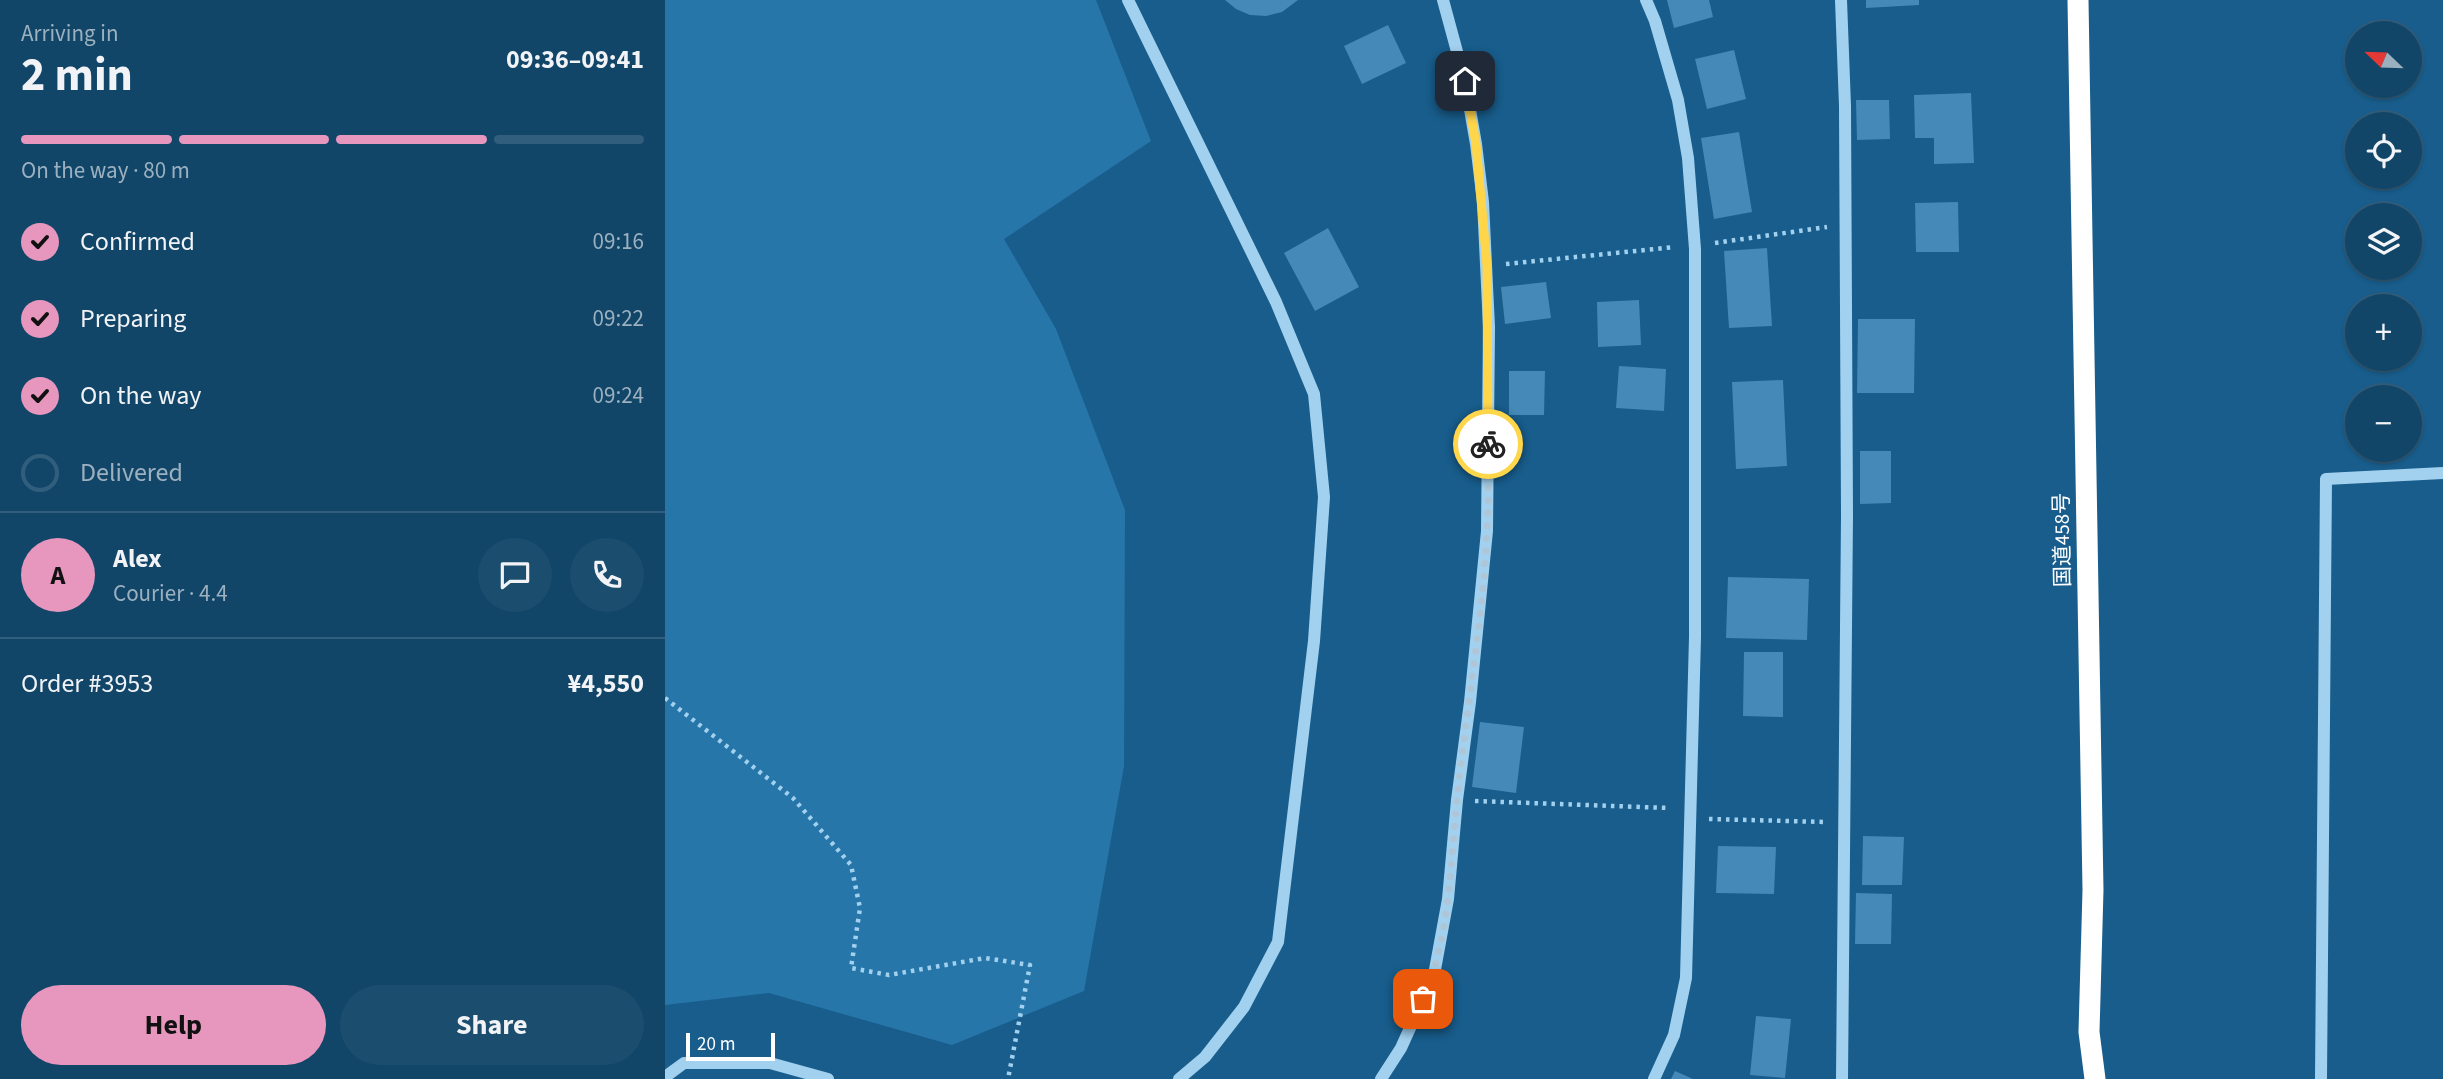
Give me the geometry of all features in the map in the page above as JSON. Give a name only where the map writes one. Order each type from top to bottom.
[{"type":"highway","name":"国道458号","points":[[2078,0],[2093,890],[2089,1032],[2095,1079]]},
{"type":"street","points":[[1128,0],[1276,302],[1314,394],[1324,497],[1314,641],[1278,942],[1244,1007],[1205,1057],[1179,1079]]},
{"type":"street","points":[[1381,1079],[1401,1048],[1434,975],[1448,899],[1487,531],[1487,266],[1476,144],[1465,81],[1443,0]]},
{"type":"street","points":[[1646,0],[1655,21],[1678,100],[1688,158],[1695,246],[1695,637],[1686,978],[1674,1035],[1654,1079]]},
{"type":"street","points":[[1841,0],[1845,106],[1847,515],[1842,1079]]},
{"type":"street","points":[[2321,1079],[2326,479],[2443,473]]},
{"type":"street","points":[[665,1077],[684,1063],[770,1063],[828,1079]]},
{"type":"path","points":[[1487,266],[1695,246],[1846,225]]},
{"type":"path","points":[[665,698],[793,798],[851,865],[860,908],[851,968],[889,975],[985,958],[1030,965],[1008,1079]]},
{"type":"path","points":[[1457,800],[1843,823]]},
{"type":"shaded area","points":[[665,0],[1096,0],[1151,141],[1004,239],[1056,329],[1125,510],[1124,766],[1084,991],[952,1045],[769,993],[665,1005]]},
{"type":"building","points":[[1225,0],[1298,0],[1282,12],[1266,16],[1250,15]]},
{"type":"building","points":[[1667,0],[1709,0],[1713,17],[1674,28]]},
{"type":"building","points":[[1866,0],[1919,0],[1919,5],[1866,8]]},
{"type":"building","points":[[1388,25],[1406,63],[1362,84],[1344,46]]},
{"type":"building","points":[[1734,50],[1746,99],[1707,109],[1695,59]]},
{"type":"building","points":[[1971,93],[1974,163],[1934,164],[1934,138],[1915,138],[1914,95]]},
{"type":"building","points":[[1856,100],[1889,100],[1890,139],[1857,140]]},
{"type":"building","points":[[1739,132],[1752,212],[1714,219],[1701,138]]},
{"type":"building","points":[[1958,202],[1959,252],[1916,252],[1915,203]]},
{"type":"building","points":[[1328,228],[1359,287],[1315,311],[1284,253]]},
{"type":"building","points":[[1767,248],[1772,326],[1729,328],[1724,251]]},
{"type":"building","points":[[1546,282],[1551,318],[1505,324],[1501,287]]},
{"type":"building","points":[[1639,300],[1641,345],[1598,347],[1597,302]]},
{"type":"building","points":[[1858,319],[1915,319],[1914,393],[1857,393]]},
{"type":"building","points":[[1619,366],[1666,369],[1664,411],[1616,408]]},
{"type":"building","points":[[1509,371],[1545,371],[1544,415],[1509,415]]},
{"type":"building","points":[[1783,380],[1787,466],[1736,469],[1732,382]]},
{"type":"building","points":[[1860,451],[1891,451],[1891,503],[1860,504]]},
{"type":"building","points":[[1728,577],[1809,579],[1807,640],[1726,638]]},
{"type":"building","points":[[1744,652],[1783,652],[1783,717],[1743,716]]},
{"type":"building","points":[[1480,722],[1524,727],[1516,793],[1472,787]]},
{"type":"building","points":[[1863,836],[1904,837],[1902,885],[1862,885]]},
{"type":"building","points":[[1718,846],[1776,847],[1774,894],[1716,893]]},
{"type":"building","points":[[1856,893],[1892,894],[1891,944],[1855,944]]},
{"type":"building","points":[[1756,1016],[1791,1019],[1785,1078],[1750,1075]]},
{"type":"building","points":[[1675,1071],[1693,1079],[1671,1079]]},
{"type":"way so far","points":[[1423,999],[1434,975],[1448,899],[1487,531],[1488,444]]},
{"type":"route","points":[[1465,81],[1483,202],[1489,327],[1488,444]]}]
